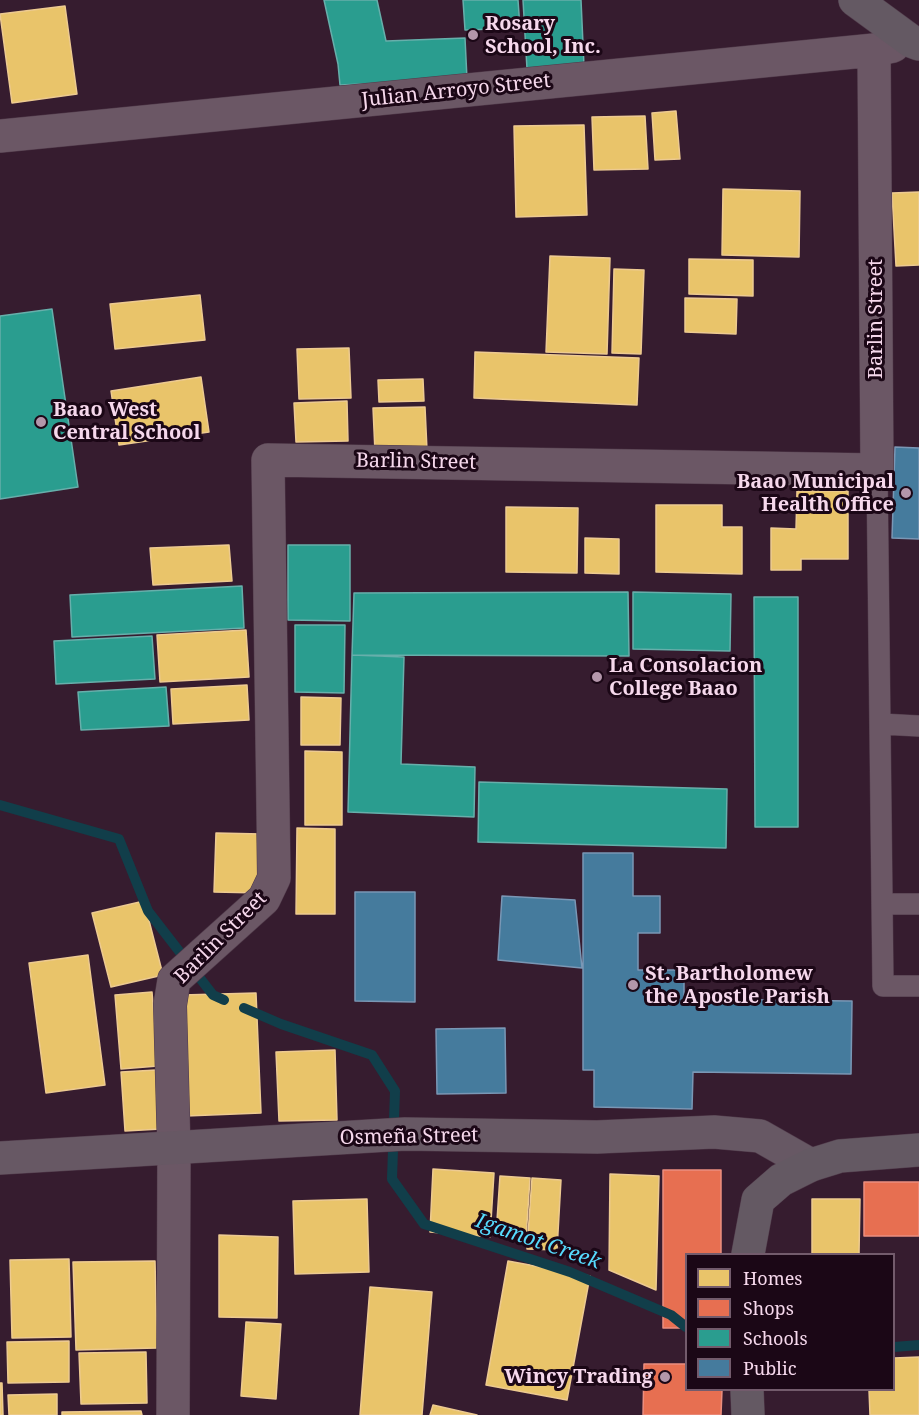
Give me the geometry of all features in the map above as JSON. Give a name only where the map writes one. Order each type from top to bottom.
[{"type":"main road","points":[[855,0],[915,42]]},
{"type":"main road","points":[[748,1253],[758,1200],[781,1180],[810,1165],[840,1156],[919,1150]]},
{"type":"main road","points":[[747,1391],[748,1415]]},
{"type":"street","name":"Julian Arroyo Street","points":[[0,136],[874,50],[915,42]]},
{"type":"street","name":"Barlin Street","points":[[173,1415],[174,1149],[170,1005],[174,980],[264,899],[274,878],[268,460],[877,470],[874,50]]},
{"type":"street","name":"Osmeña Street","points":[[0,1158],[390,1134],[597,1137],[714,1132],[760,1136],[810,1165]]},
{"type":"lane","points":[[877,470],[883,986],[919,986]]},
{"type":"lane","points":[[881,724],[919,726]]},
{"type":"lane","points":[[882,904],[919,904]]},
{"type":"building: Homes","points":[[65,6],[77,94],[12,103],[0,14]]},
{"type":"building: Homes","points":[[676,111],[680,159],[655,160],[652,113]]},
{"type":"building: Homes","points":[[645,116],[648,169],[594,170],[592,117]]},
{"type":"building: Homes","points":[[584,125],[587,215],[516,217],[514,126]]},
{"type":"building: Homes","points":[[723,189],[800,191],[799,257],[722,255]]},
{"type":"building: Homes","points":[[919,192],[919,265],[896,266],[892,193]]},
{"type":"building: Homes","points":[[550,256],[610,258],[607,354],[546,352]]},
{"type":"building: Homes","points":[[689,259],[753,260],[753,296],[689,294]]},
{"type":"building: Homes","points":[[614,269],[644,270],[641,354],[612,353]]},
{"type":"building: Homes","points":[[200,295],[205,340],[115,349],[110,304]]},
{"type":"building: Homes","points":[[685,298],[737,299],[736,334],[685,332]]},
{"type":"building: Homes","points":[[349,348],[351,398],[299,399],[297,349]]},
{"type":"building: Homes","points":[[475,352],[639,358],[637,405],[474,398]]},
{"type":"building: Homes","points":[[201,377],[209,432],[119,445],[111,391]]},
{"type":"building: Homes","points":[[423,379],[424,401],[379,402],[378,380]]},
{"type":"building: Homes","points":[[347,401],[348,441],[296,442],[294,403]]},
{"type":"building: Homes","points":[[425,407],[427,450],[375,452],[373,408]]},
{"type":"building: Homes","points":[[797,491],[848,491],[848,559],[801,559],[801,570],[771,570],[771,528],[796,529]]},
{"type":"building: Homes","points":[[656,505],[722,505],[722,527],[742,527],[742,574],[656,572]]},
{"type":"building: Homes","points":[[506,507],[578,508],[577,573],[506,572]]},
{"type":"building: Homes","points":[[585,538],[619,539],[619,574],[585,573]]},
{"type":"building: Homes","points":[[229,545],[232,581],[153,585],[150,548]]},
{"type":"building: Homes","points":[[246,630],[249,677],[160,682],[157,635]]},
{"type":"building: Homes","points":[[247,685],[249,720],[173,724],[171,689]]},
{"type":"building: Homes","points":[[301,697],[341,698],[340,745],[301,745]]},
{"type":"building: Homes","points":[[305,751],[342,752],[342,825],[305,825]]},
{"type":"building: Homes","points":[[297,828],[335,829],[335,914],[296,914]]},
{"type":"building: Homes","points":[[216,833],[262,834],[260,893],[214,892]]},
{"type":"building: Homes","points":[[144,901],[163,975],[111,987],[92,913]]},
{"type":"building: Homes","points":[[88,955],[105,1085],[46,1093],[29,963]]},
{"type":"building: Homes","points":[[152,992],[158,1066],[121,1069],[115,995]]},
{"type":"building: Homes","points":[[256,993],[261,1113],[186,1116],[182,995]]},
{"type":"building: Homes","points":[[335,1050],[337,1120],[279,1121],[276,1052]]},
{"type":"building: Homes","points":[[156,1070],[161,1129],[125,1131],[121,1072]]},
{"type":"building: Homes","points":[[433,1169],[494,1173],[490,1237],[430,1232]]},
{"type":"building: Homes","points":[[610,1174],[659,1176],[656,1290],[609,1270]]},
{"type":"building: Homes","points":[[500,1176],[530,1178],[526,1238],[496,1235]]},
{"type":"building: Homes","points":[[532,1178],[561,1180],[557,1250],[527,1249]]},
{"type":"building: Homes","points":[[367,1199],[369,1272],[295,1274],[293,1201]]},
{"type":"building: Homes","points":[[812,1199],[860,1199],[859,1253],[812,1253]]},
{"type":"building: Homes","points":[[219,1235],[278,1237],[277,1318],[219,1317]]},
{"type":"building: Homes","points":[[69,1259],[71,1337],[12,1338],[10,1260]]},
{"type":"building: Homes","points":[[155,1261],[157,1348],[76,1350],[73,1262]]},
{"type":"building: Homes","points":[[508,1261],[590,1276],[567,1400],[486,1385]]},
{"type":"building: Homes","points":[[370,1287],[432,1292],[422,1415],[360,1415]]},
{"type":"building: Homes","points":[[246,1322],[281,1324],[276,1399],[241,1396]]},
{"type":"building: Homes","points":[[69,1341],[69,1382],[8,1383],[7,1342]]},
{"type":"building: Homes","points":[[146,1352],[147,1403],[81,1404],[79,1353]]},
{"type":"building: Homes","points":[[919,1357],[919,1415],[870,1415],[869,1391],[895,1391],[895,1358]]},
{"type":"building: Homes","points":[[0,1383],[2,1383],[3,1415],[0,1415]]},
{"type":"building: Homes","points":[[57,1394],[57,1415],[9,1415],[8,1395]]},
{"type":"building: Homes","points":[[433,1405],[477,1415],[430,1415]]},
{"type":"building: Homes","points":[[141,1411],[142,1415],[62,1415],[62,1412]]},
{"type":"building: Shops","points":[[663,1170],[721,1170],[721,1253],[685,1253],[685,1328],[663,1328]]},
{"type":"building: Shops","points":[[864,1182],[919,1182],[919,1236],[864,1236]]},
{"type":"building: Shops","name":"Wincy Trading","points":[[644,1364],[685,1364],[685,1391],[722,1391],[721,1415],[643,1415]]},
{"type":"building: Schools","points":[[324,0],[377,0],[386,41],[465,38],[467,79],[340,85],[338,64]]},
{"type":"building: Schools","points":[[463,0],[518,0],[520,28],[465,30]]},
{"type":"building: Schools","points":[[523,0],[581,0],[584,66],[527,69]]},
{"type":"building: Schools","points":[[52,309],[78,487],[0,499],[0,316]]},
{"type":"building: Schools","points":[[288,545],[350,545],[350,621],[288,620]]},
{"type":"building: Schools","points":[[242,586],[244,628],[72,637],[70,595]]},
{"type":"building: Schools","points":[[628,592],[629,656],[352,655],[354,593]]},
{"type":"building: Schools","points":[[633,592],[731,594],[730,651],[633,649]]},
{"type":"building: Schools","points":[[754,597],[798,597],[798,827],[755,827]]},
{"type":"building: Schools","points":[[295,625],[345,625],[344,693],[295,692]]},
{"type":"building: Schools","points":[[152,636],[155,679],[56,684],[54,641]]},
{"type":"building: Schools","points":[[352,655],[404,657],[401,764],[475,767],[474,817],[348,812]]},
{"type":"building: Schools","points":[[166,687],[169,726],[81,730],[78,692]]},
{"type":"building: Schools","points":[[479,782],[727,789],[726,848],[478,842]]},
{"type":"building: Public","name":"Baao Municipal Health Office","points":[[895,447],[919,448],[919,539],[892,538]]},
{"type":"building: Public","name":"St. Bartholomew the Apostle Parish","points":[[583,853],[633,853],[633,896],[660,896],[660,933],[638,933],[638,970],[684,970],[684,999],[852,1001],[851,1074],[693,1072],[692,1109],[594,1107],[594,1070],[583,1070]]},
{"type":"building: Public","points":[[355,892],[415,892],[415,1002],[355,1001]]},
{"type":"building: Public","points":[[502,896],[575,900],[582,968],[498,960]]},
{"type":"building: Public","points":[[505,1028],[506,1093],[437,1094],[436,1029]]},
{"type":"waterway","points":[[0,805],[119,839],[148,911],[213,995],[224,1000]]},
{"type":"waterway","name":"Igamot Creek","points":[[244,1008],[281,1024],[372,1055],[395,1091],[392,1179],[424,1224],[570,1272],[671,1315],[685,1326]]},
{"type":"waterway","name":"Igamot Creek","points":[[895,1347],[919,1345]]},
{"type":"place","name":"Rosary School, Inc.","points":[[473,35]]},
{"type":"place","name":"Baao West Central School","points":[[41,422]]},
{"type":"place","name":"Baao Municipal Health Office","points":[[906,493]]},
{"type":"place","name":"La Consolacion College Baao","points":[[597,677]]},
{"type":"place","name":"St. Bartholomew the Apostle Parish","points":[[633,985]]},
{"type":"place","name":"Wincy Trading","points":[[665,1377]]}]
